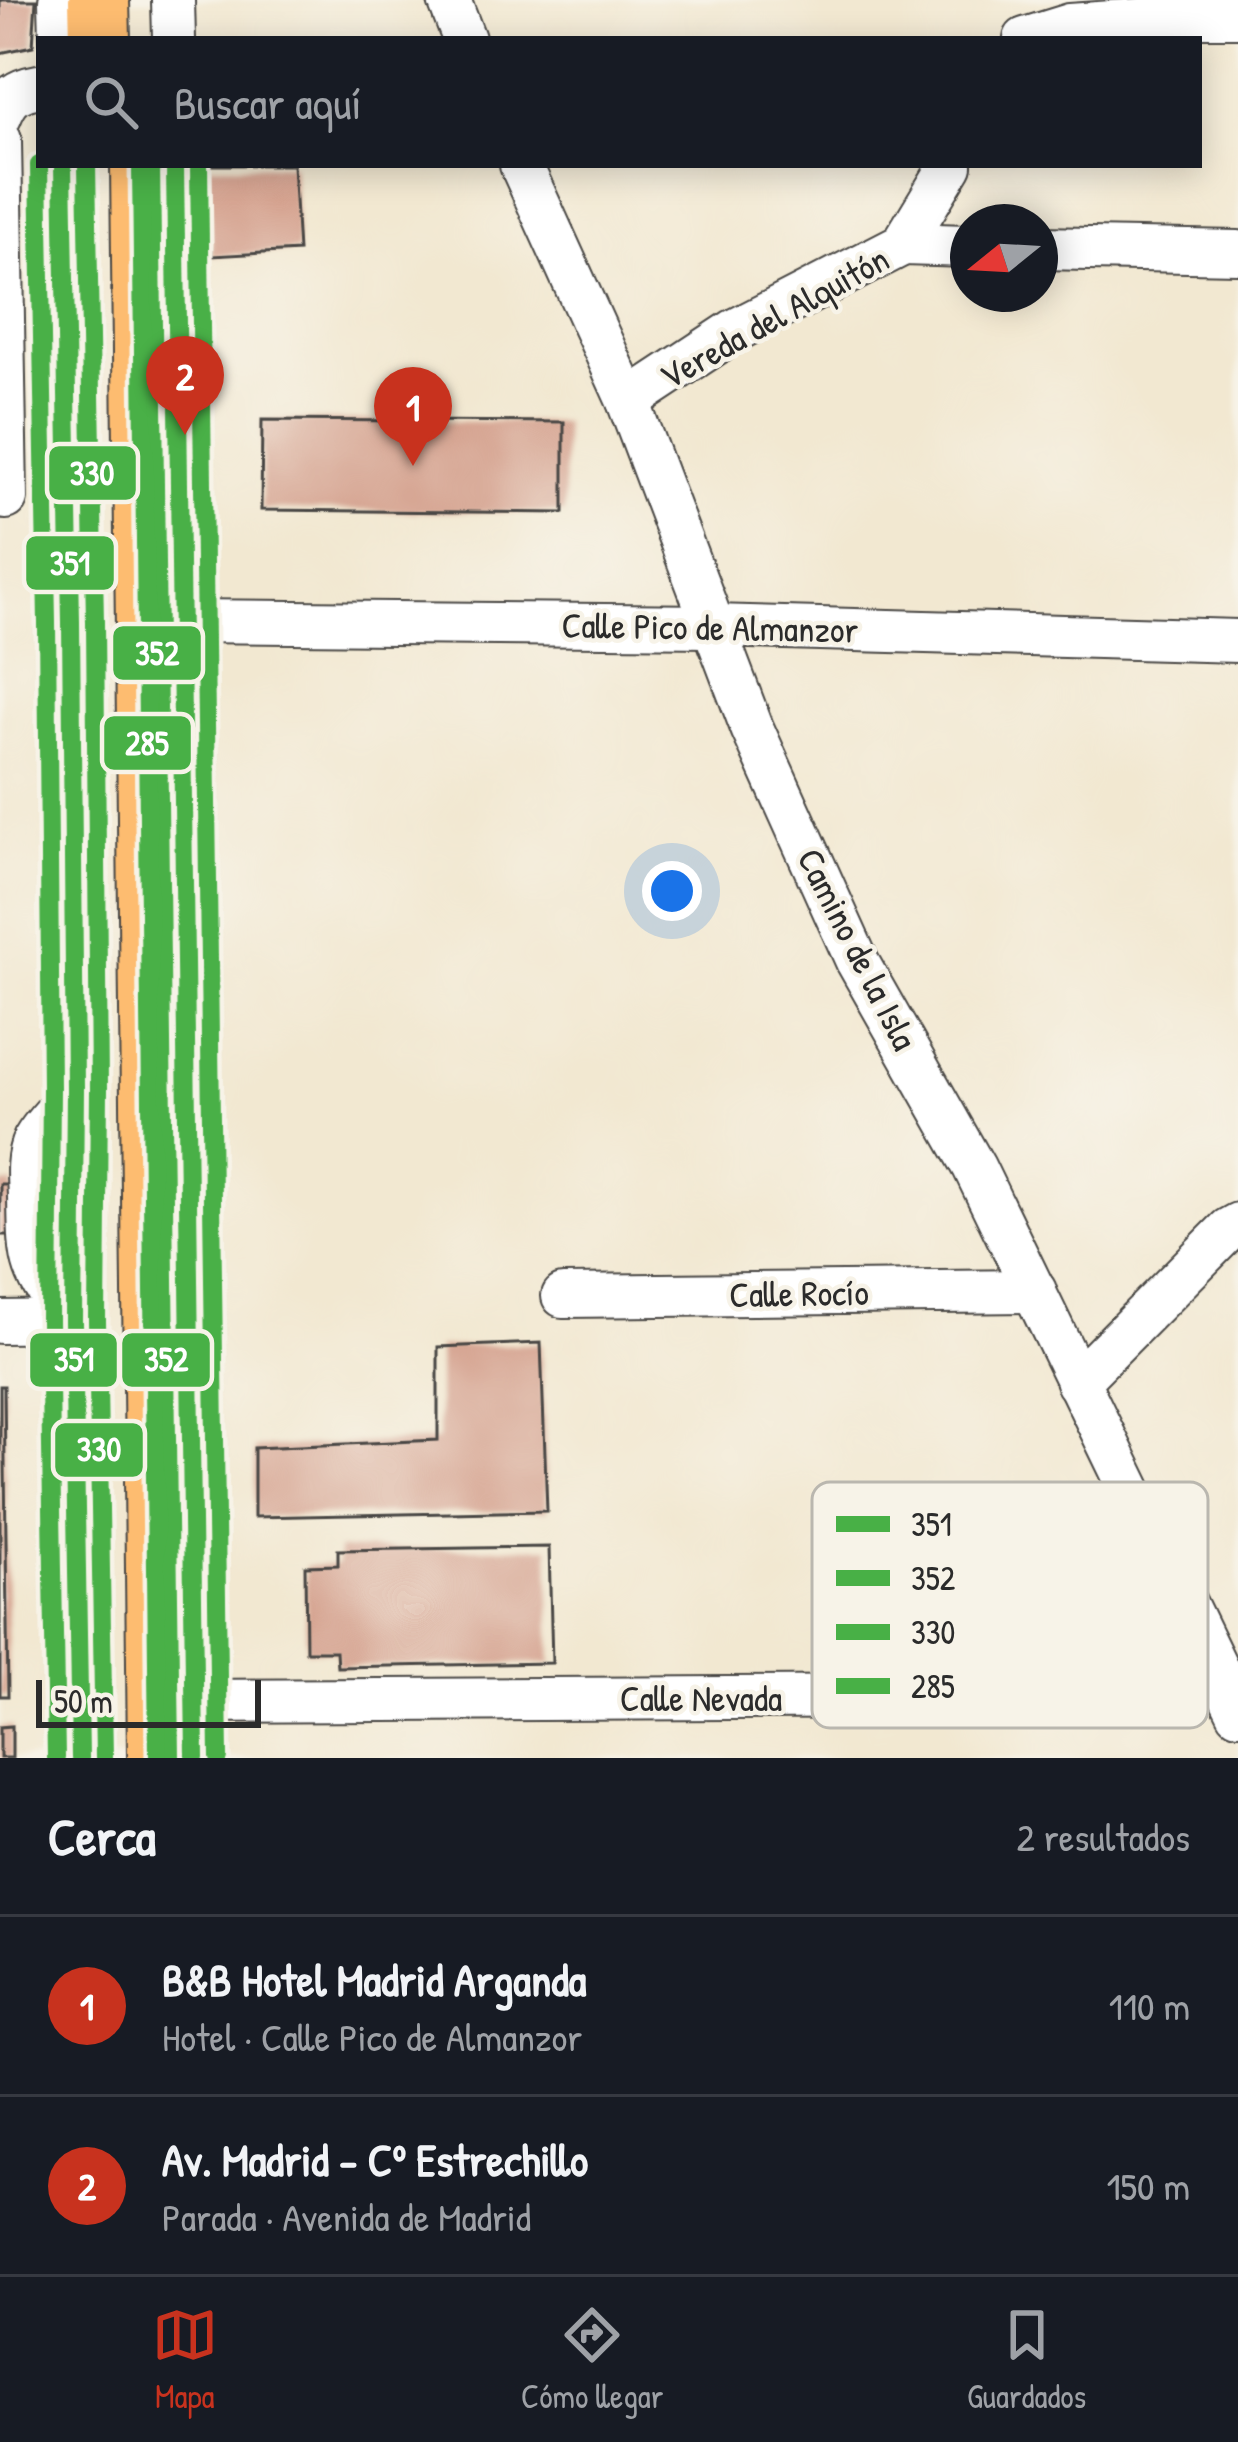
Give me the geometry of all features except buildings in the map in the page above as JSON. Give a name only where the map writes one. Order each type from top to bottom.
[{"type":"highway","points":[[99,0],[100,36]]},
{"type":"highway","points":[[140,0],[140,36]]},
{"type":"highway","points":[[101,168],[116,1758]]},
{"type":"highway","points":[[141,168],[158,1758]]},
{"type":"street","points":[[60,0],[61,36]]},
{"type":"street","points":[[173,0],[173,36]]},
{"type":"street","points":[[449,0],[463,36]]},
{"type":"street","points":[[1035,36],[1070,25],[1212,10]]},
{"type":"street","points":[[0,117],[7,99],[36,87]]},
{"type":"street","points":[[0,140],[3,498],[69,495]]},
{"type":"street","points":[[63,168],[80,1758]]},
{"type":"street","points":[[176,168],[195,1758]]},
{"type":"street","name":"Camino de la Isla","points":[[522,168],[628,401],[752,728],[857,961],[974,1167],[1125,1482]]},
{"type":"street","name":"Vereda del Alquitón","points":[[628,401],[734,331],[903,244],[948,168]]},
{"type":"street","points":[[903,244],[950,245]]},
{"type":"street","points":[[1058,248],[1238,252]]},
{"type":"street","name":"Calle Pico de Almanzor","points":[[183,621],[714,626],[1238,641]]},
{"type":"street","points":[[1076,1382],[1238,1224]]},
{"type":"street","name":"Calle Rocío","points":[[563,1296],[1035,1291]]},
{"type":"street","points":[[0,1322],[73,1322]]},
{"type":"street","name":"Camino de la Isla","points":[[1208,1652],[1238,1712]]},
{"type":"street","name":"Calle Nevada","points":[[195,1701],[812,1698]]},
{"type":"transit line","name":"352","points":[[39,168],[56,1758]]},
{"type":"transit line","name":"351","points":[[63,168],[80,1758]]},
{"type":"transit line","name":"330","points":[[87,168],[104,1758]]},
{"type":"transit line","name":"285","points":[[141,168],[158,1758]]},
{"type":"transit line","name":"352","points":[[151,168],[171,1758]]},
{"type":"transit line","name":"351","points":[[175,168],[195,1758]]},
{"type":"transit line","name":"330","points":[[199,168],[219,1758]]},
{"type":"place","name":"Av. Madrid - Cº Estrechillo","points":[[185,435]]},
{"type":"place","name":"B&B Hotel Madrid Arganda","points":[[413,466]]}]
